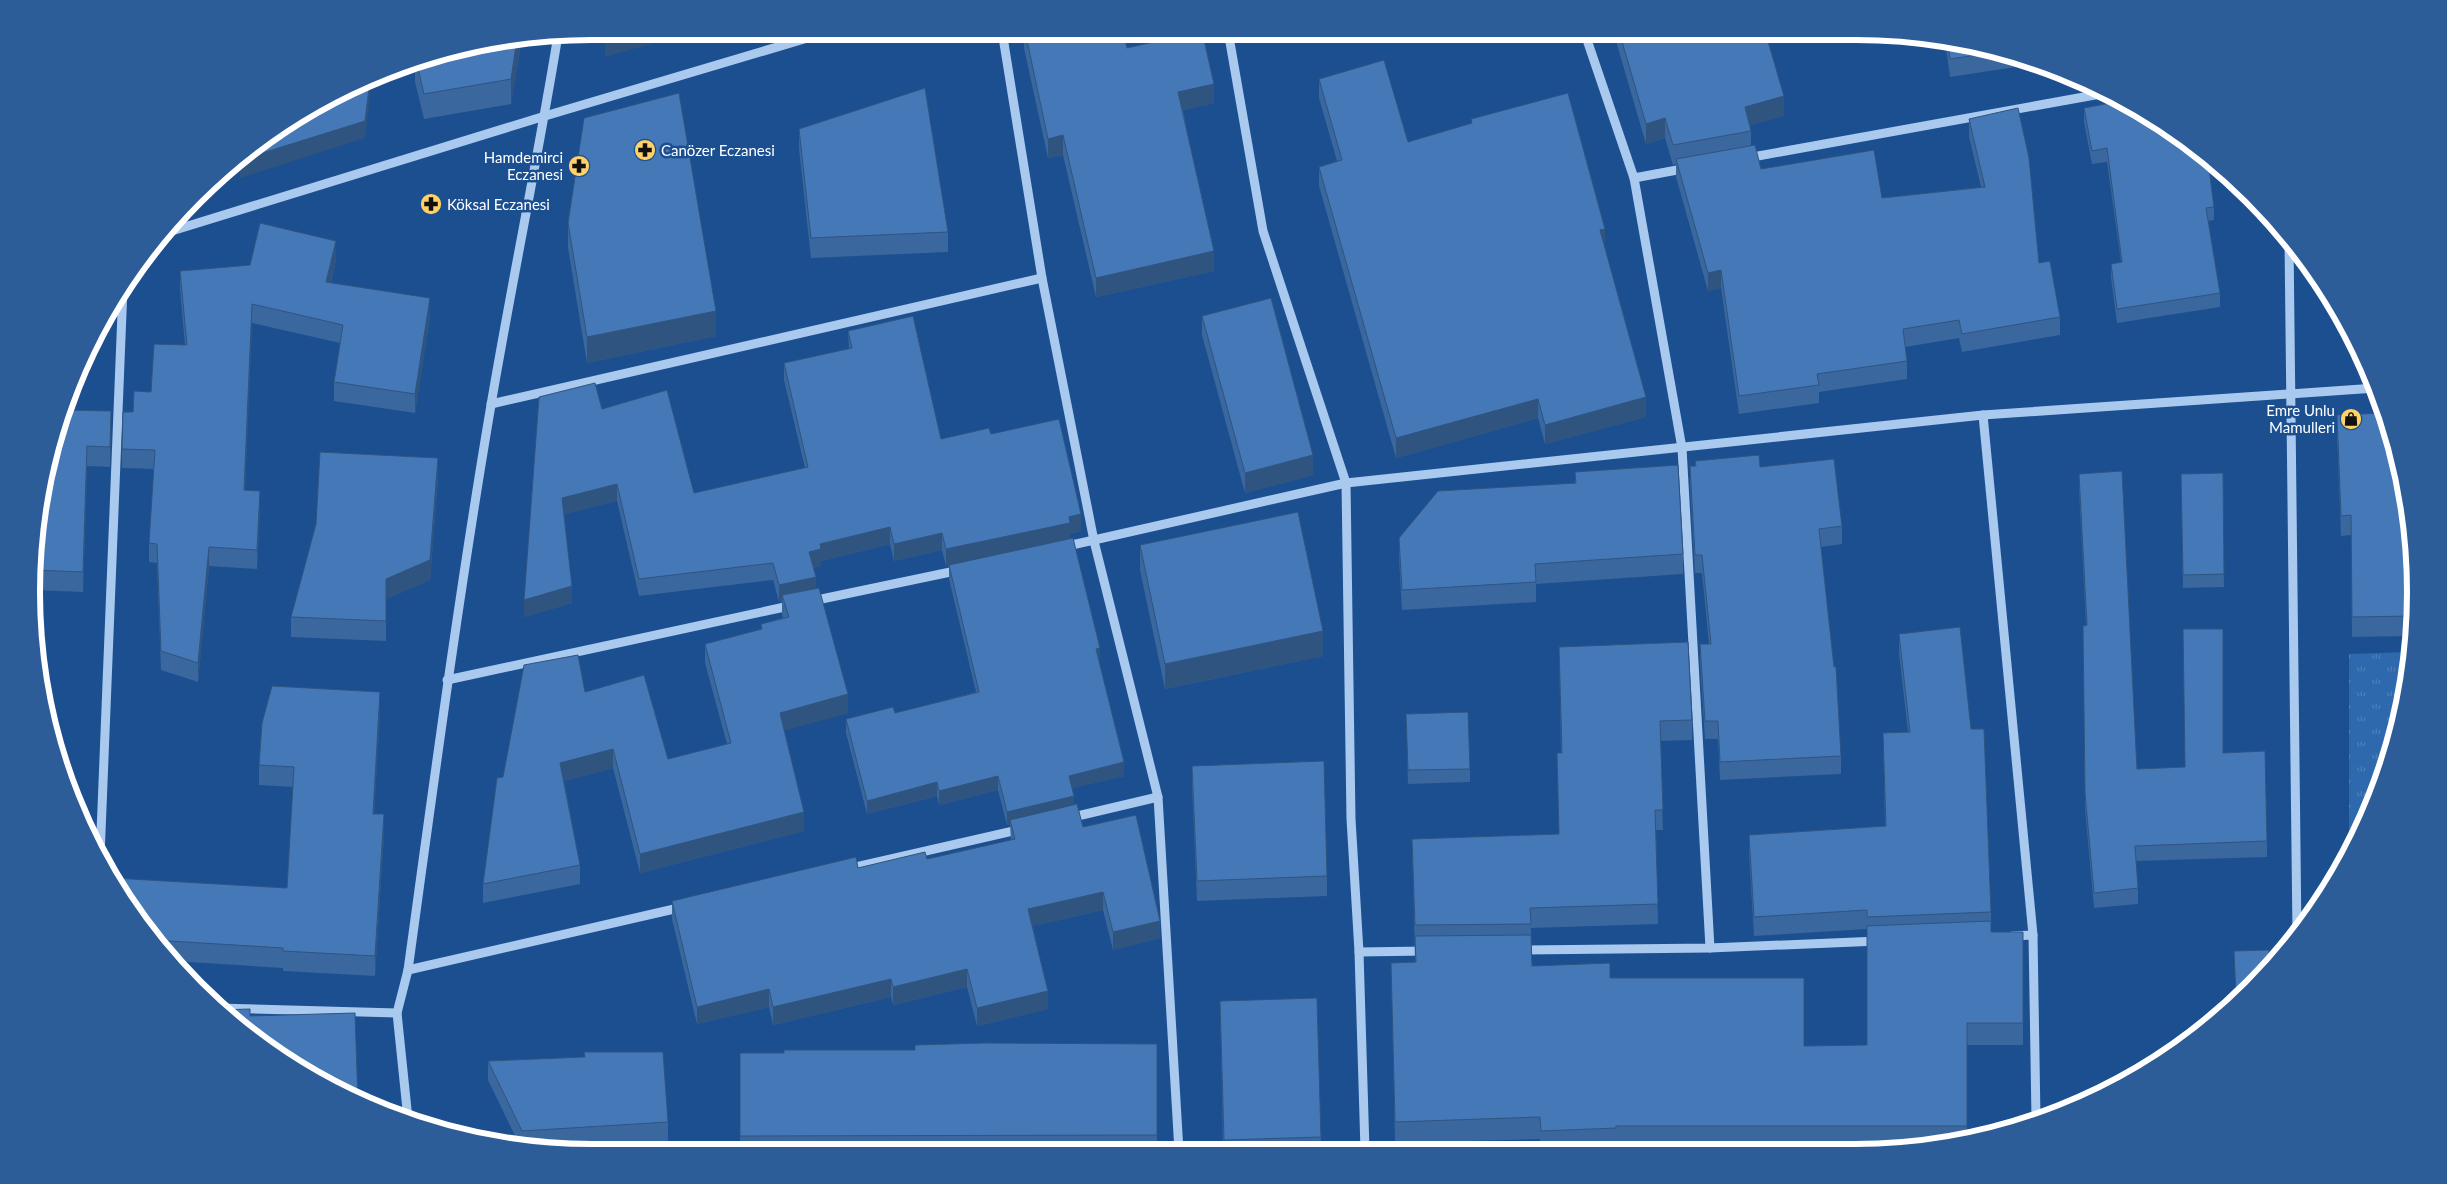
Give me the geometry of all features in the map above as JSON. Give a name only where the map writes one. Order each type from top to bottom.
[{"type":"street","points":[[175,230],[545,116],[801,40]]},
{"type":"street","points":[[1003,40],[1042,278],[1094,541],[1158,798],[1178,1144]]},
{"type":"street","points":[[1230,40],[1264,232],[1346,483],[1351,819],[1359,952],[1364,1144]]},
{"type":"street","points":[[1587,40],[1634,178],[1682,448],[1710,948]]},
{"type":"street","points":[[407,1112],[397,1013],[408,970],[447,680],[491,404],[545,116],[557,41]]},
{"type":"street","points":[[1740,159],[2096,96]]},
{"type":"street","points":[[1634,178],[1701,166]]},
{"type":"street","points":[[2289,251],[2297,923]]},
{"type":"street","points":[[491,404],[1042,278]]},
{"type":"street","points":[[101,843],[122,302]]},
{"type":"street","points":[[1056,549],[1346,483],[1983,416],[2292,392],[2368,388]]},
{"type":"street","points":[[1983,416],[2033,935],[2036,1114]]},
{"type":"street","points":[[447,680],[969,568]]},
{"type":"street","points":[[1061,820],[1158,798]]},
{"type":"street","points":[[837,872],[1031,827]]},
{"type":"street","points":[[408,970],[691,905]]},
{"type":"street","points":[[2004,936],[2033,935]]},
{"type":"street","points":[[1515,950],[1710,948],[1886,941]]},
{"type":"street","points":[[1359,952],[1437,951]]},
{"type":"street","points":[[230,1008],[397,1013]]},
{"type":"green space","points":[[2403,652],[2396,700],[2388,735],[2378,769],[2349,838],[2349,654]]},
{"type":"building","points":[[1027,40],[1125,40],[1127,48],[1162,40],[1204,40],[1214,84],[1178,92],[1214,251],[1096,278],[1063,135],[1048,139]]},
{"type":"building","points":[[1622,40],[1768,40],[1784,96],[1745,107],[1751,131],[1673,145],[1665,118],[1646,124]]},
{"type":"building","points":[[516,46],[511,79],[424,94],[418,68],[449,59]]},
{"type":"building","points":[[1948,49],[1979,55],[1950,59]]},
{"type":"building","points":[[1384,60],[1408,142],[1472,123],[1471,119],[1568,93],[1605,229],[1600,230],[1646,397],[1545,425],[1538,399],[1396,438],[1319,167],[1342,160],[1319,79]]},
{"type":"building","points":[[369,87],[365,121],[254,156],[285,133],[316,114]]},
{"type":"building","points":[[925,88],[948,232],[811,238],[799,129]]},
{"type":"building","points":[[679,93],[716,311],[587,337],[568,223],[584,118]]},
{"type":"building","points":[[2110,103],[2162,133],[2209,169],[2214,207],[2206,208],[2220,293],[2117,309],[2111,264],[2122,262],[2107,148],[2092,151],[2084,108]]},
{"type":"building","points":[[2018,108],[2029,158],[2039,263],[2050,261],[2060,317],[1962,334],[1959,320],[1903,329],[1907,361],[1817,374],[1819,385],[1739,396],[1721,270],[1708,273],[1676,159],[1755,145],[1761,169],[1874,150],[1882,198],[1985,187],[1969,119]]},
{"type":"building","points":[[260,223],[336,241],[326,282],[430,298],[415,394],[334,382],[343,325],[252,304],[244,490],[260,491],[257,550],[209,547],[198,663],[161,651],[157,544],[149,543],[155,450],[122,449],[123,412],[133,412],[134,391],[151,392],[154,344],[187,345],[180,271],[250,265]]},
{"type":"building","points":[[1271,298],[1313,455],[1245,473],[1202,316]]},
{"type":"building","points":[[913,316],[941,439],[989,428],[991,434],[1059,419],[1081,514],[1069,517],[1070,523],[946,549],[942,533],[894,544],[890,527],[820,544],[821,549],[809,552],[816,577],[779,585],[773,563],[639,579],[617,484],[562,498],[572,586],[524,600],[539,397],[595,383],[602,409],[667,390],[694,493],[808,467],[784,363],[852,348],[848,331]]},
{"type":"building","points":[[71,410],[111,411],[110,447],[87,446],[83,572],[41,570],[45,520],[51,484]]},
{"type":"building","points":[[2377,413],[2378,415],[2396,484],[2402,520],[2406,556],[2406,616],[2352,617],[2351,515],[2341,516],[2337,415]]},
{"type":"building","points":[[320,452],[438,458],[430,560],[386,579],[386,621],[291,617],[316,524]]},
{"type":"building","points":[[1759,455],[1760,467],[1834,459],[1842,526],[1819,529],[1834,667],[1836,667],[1841,756],[1720,762],[1718,721],[1705,721],[1700,644],[1711,644],[1702,555],[1695,555],[1690,466],[1696,466],[1695,461]]},
{"type":"building","points":[[1678,465],[1683,554],[1535,564],[1536,582],[1402,590],[1399,538],[1438,491],[1576,483],[1575,472]]},
{"type":"building","points":[[2122,471],[2137,769],[2185,767],[2183,629],[2223,629],[2223,753],[2265,751],[2267,841],[2135,846],[2138,888],[2094,893],[2085,793],[2083,626],[2087,625],[2079,474]]},
{"type":"building","points":[[2223,473],[2224,574],[2183,575],[2181,474]]},
{"type":"building","points":[[1298,512],[1323,631],[1165,664],[1140,545]]},
{"type":"building","points":[[1073,538],[1100,648],[1096,649],[1124,762],[1069,776],[1074,796],[1007,812],[998,776],[939,791],[937,782],[867,801],[846,719],[893,707],[895,713],[979,692],[949,565]]},
{"type":"building","points":[[819,588],[848,694],[780,713],[804,812],[640,854],[613,749],[560,763],[580,865],[483,884],[497,778],[503,777],[524,665],[578,655],[585,692],[644,675],[668,759],[731,743],[705,644],[762,629],[761,624],[789,617],[782,595]]},
{"type":"building","points":[[1960,627],[1971,729],[1984,729],[1991,912],[1867,917],[1867,910],[1754,917],[1749,835],[1886,826],[1883,733],[1910,732],[1899,634]]},
{"type":"building","points":[[1688,642],[1692,720],[1660,721],[1663,810],[1655,810],[1658,904],[1530,908],[1531,924],[1415,925],[1412,839],[1559,834],[1557,753],[1562,753],[1559,647]]},
{"type":"building","points":[[272,686],[380,692],[373,814],[384,814],[375,956],[283,951],[283,948],[164,941],[133,899],[120,878],[287,888],[294,767],[259,765],[262,723]]},
{"type":"building","points":[[1468,712],[1470,769],[1408,770],[1406,714]]},
{"type":"building","points":[[1324,761],[1327,876],[1197,881],[1192,766]]},
{"type":"building","points":[[1077,804],[1083,827],[1136,815],[1160,921],[1113,932],[1103,892],[1028,909],[1048,991],[977,1008],[967,969],[893,987],[891,979],[773,1007],[769,989],[697,1007],[672,901],[856,857],[858,868],[925,852],[927,859],[1015,839],[1010,820]]},
{"type":"building","points":[[1991,921],[1991,932],[2023,932],[2023,1023],[1967,1023],[1967,1126],[1616,1126],[1616,1128],[1541,1131],[1540,1117],[1395,1122],[1391,963],[1416,962],[1415,936],[1531,935],[1532,966],[1610,963],[1610,978],[1804,978],[1804,1046],[1867,1045],[1867,926]]},
{"type":"building","points":[[2269,950],[2269,957],[2236,991],[2234,951]]},
{"type":"building","points":[[1317,998],[1321,1137],[1224,1140],[1220,1001]]},
{"type":"building","points":[[250,1009],[250,1016],[355,1013],[358,1091],[316,1070],[285,1051],[231,1010]]},
{"type":"building","points":[[986,1043],[1157,1044],[1157,1135],[740,1136],[740,1053],[784,1053],[784,1050],[915,1050],[915,1045]]},
{"type":"building","points":[[584,1052],[663,1052],[668,1122],[522,1131],[488,1061],[585,1057]]},
{"type":"place","name":"Canözer Eczanesi","points":[[645,150]]},
{"type":"place","name":"Hamdemirci Eczanesi","points":[[579,166]]},
{"type":"place","name":"Köksal Eczanesi","points":[[431,204]]},
{"type":"place","name":"Emre Unlu Mamulleri","points":[[2351,419]]}]
